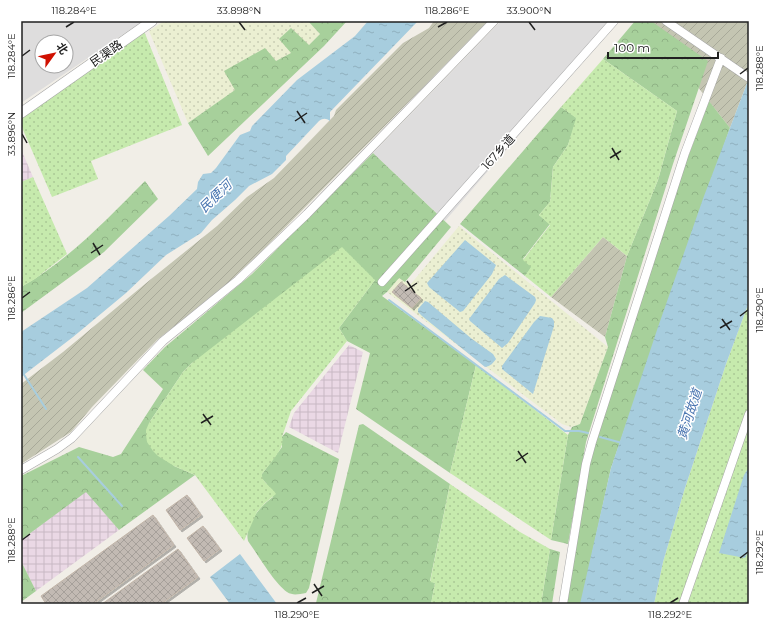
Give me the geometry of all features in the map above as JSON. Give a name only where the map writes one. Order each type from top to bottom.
[{"type":"street","points":[[21,470],[57,449],[72,438],[163,341],[238,280],[307,214],[494,21]]},
{"type":"street","name":"167乡道","points":[[382,282],[614,21]]},
{"type":"street","points":[[666,21],[749,78]]},
{"type":"street","name":"民渠路","points":[[21,113],[147,22]]},
{"type":"street","points":[[563,604],[586,464],[592,442],[685,153],[721,58]]},
{"type":"street","points":[[683,604],[749,414]]},
{"type":"shaded area","points":[[21,21],[143,21],[74,67],[74,34],[34,34],[34,74],[64,74],[21,103]]},
{"type":"shaded area","points":[[164,21],[308,21],[320,34],[309,45],[276,61],[225,71],[236,90],[188,123],[149,31]]},
{"type":"shaded area","points":[[434,21],[488,21],[268,245],[228,283],[157,340],[92,407],[71,432],[21,464],[21,384],[63,352],[217,226],[247,197],[274,178],[334,116],[336,110],[403,43],[429,28]]},
{"type":"shaded area","points":[[501,21],[617,21],[445,221],[373,153]]},
{"type":"shaded area","points":[[646,21],[749,21],[749,78],[730,128]]},
{"type":"shaded area","points":[[21,149],[33,177],[21,182]]},
{"type":"shaded area","points":[[459,226],[608,347],[580,424],[571,427],[562,424],[387,292],[399,277],[410,285]]},
{"type":"shaded area","points":[[603,237],[627,256],[605,337],[551,297]]},
{"type":"shaded area","points":[[349,345],[363,352],[338,453],[289,427],[294,413]]},
{"type":"shaded area","points":[[86,491],[119,530],[36,591],[21,561],[21,540]]},
{"type":"green space","points":[[308,21],[347,21],[324,46],[208,156],[188,123],[235,90],[224,71],[265,48],[276,61],[291,53],[279,39],[291,28],[309,45],[320,34]]},
{"type":"green space","points":[[635,21],[651,21],[708,61],[673,164],[586,442],[568,544],[551,540],[568,435],[572,427],[580,424],[608,347],[605,337],[627,256],[658,180],[677,111],[603,59]]},
{"type":"green space","points":[[144,31],[182,125],[91,161],[98,179],[52,197],[21,125],[21,117]]},
{"type":"green space","points":[[603,59],[677,111],[658,180],[627,256],[603,237],[551,297],[525,276],[531,267],[523,260],[550,225],[539,215],[550,202],[553,167],[568,145],[576,118],[561,107]]},
{"type":"green space","points":[[709,101],[730,128],[611,468],[581,604],[567,604],[590,461],[685,165]]},
{"type":"green space","points":[[561,107],[577,118],[568,145],[553,167],[550,202],[539,215],[550,224],[523,259],[532,267],[525,276],[460,224]]},
{"type":"green space","points":[[373,153],[451,227],[405,282],[399,278],[382,296],[476,365],[450,473],[356,409],[370,353],[347,341],[339,328],[375,280],[192,363],[183,372],[149,423],[174,466],[195,475],[119,530],[86,492],[21,540],[21,476],[79,447],[113,457],[121,454],[163,389],[143,370],[165,347],[252,274]]},
{"type":"green space","points":[[33,177],[67,254],[35,279],[21,287],[21,182]]},
{"type":"green space","points":[[145,181],[158,199],[104,252],[21,313],[21,287],[39,276],[71,252],[102,224]]},
{"type":"green space","points":[[342,247],[375,280],[339,328],[347,341],[291,411],[279,451],[262,474],[263,480],[276,494],[257,512],[244,541],[195,475],[174,466],[153,451],[147,442],[146,430],[149,423],[183,372],[192,363]]},
{"type":"green space","points":[[749,302],[749,604],[654,604],[663,562],[684,491],[726,364]]},
{"type":"green space","points":[[476,365],[568,435],[551,540],[450,473]]},
{"type":"green space","points":[[363,424],[450,484],[430,581],[435,583],[431,604],[316,603],[359,425]]},
{"type":"green space","points":[[286,432],[339,459],[309,588],[306,593],[296,594],[287,592],[277,582],[248,541],[247,535],[254,516],[263,505],[273,497],[266,483],[261,478],[262,474],[282,447],[282,437]]},
{"type":"green space","points":[[450,484],[520,532],[550,549],[541,604],[431,604],[435,583],[430,582]]},
{"type":"green space","points":[[550,549],[560,552],[552,604],[541,604]]},
{"type":"green space","points":[[21,561],[36,591],[21,602]]},
{"type":"water","name":"民便河","points":[[368,21],[418,21],[330,112],[330,121],[327,119],[322,119],[319,121],[286,156],[286,160],[272,174],[249,186],[212,220],[201,233],[166,255],[126,293],[73,337],[21,377],[21,332],[87,288],[169,216],[197,189],[198,182],[203,174],[211,173],[216,168],[240,135],[250,131],[252,126],[297,80],[355,36]]},
{"type":"water","name":"黄河故道","points":[[749,78],[749,302],[726,364],[684,491],[663,562],[654,604],[580,604],[611,468],[704,196]]},
{"type":"water","points":[[465,240],[496,265],[492,274],[463,311],[460,312],[429,287],[427,283]]},
{"type":"water","points":[[505,275],[535,297],[536,300],[508,343],[502,348],[469,319],[499,279]]},
{"type":"water","points":[[425,301],[493,354],[496,359],[493,363],[485,367],[422,316],[418,312],[418,309]]},
{"type":"water","points":[[540,316],[552,318],[554,321],[554,326],[533,394],[502,369],[502,366]]},
{"type":"water","points":[[749,467],[749,550],[745,558],[719,553],[744,475]]},
{"type":"water","points":[[240,554],[277,604],[230,604],[210,577]]},
{"type":"building","points":[[401,282],[421,298],[412,308],[392,292]]},
{"type":"building","points":[[187,495],[201,515],[180,530],[166,510]]},
{"type":"building","points":[[153,515],[174,545],[93,604],[46,604],[41,596]]},
{"type":"building","points":[[203,526],[220,549],[204,561],[187,538]]},
{"type":"building","points":[[178,549],[198,577],[161,604],[102,604]]},
{"type":"waterway","points":[[389,300],[565,431],[579,431],[588,433]]},
{"type":"waterway","points":[[21,370],[46,409]]},
{"type":"waterway","points":[[600,437],[622,443]]},
{"type":"waterway","points":[[78,457],[122,506]]}]
